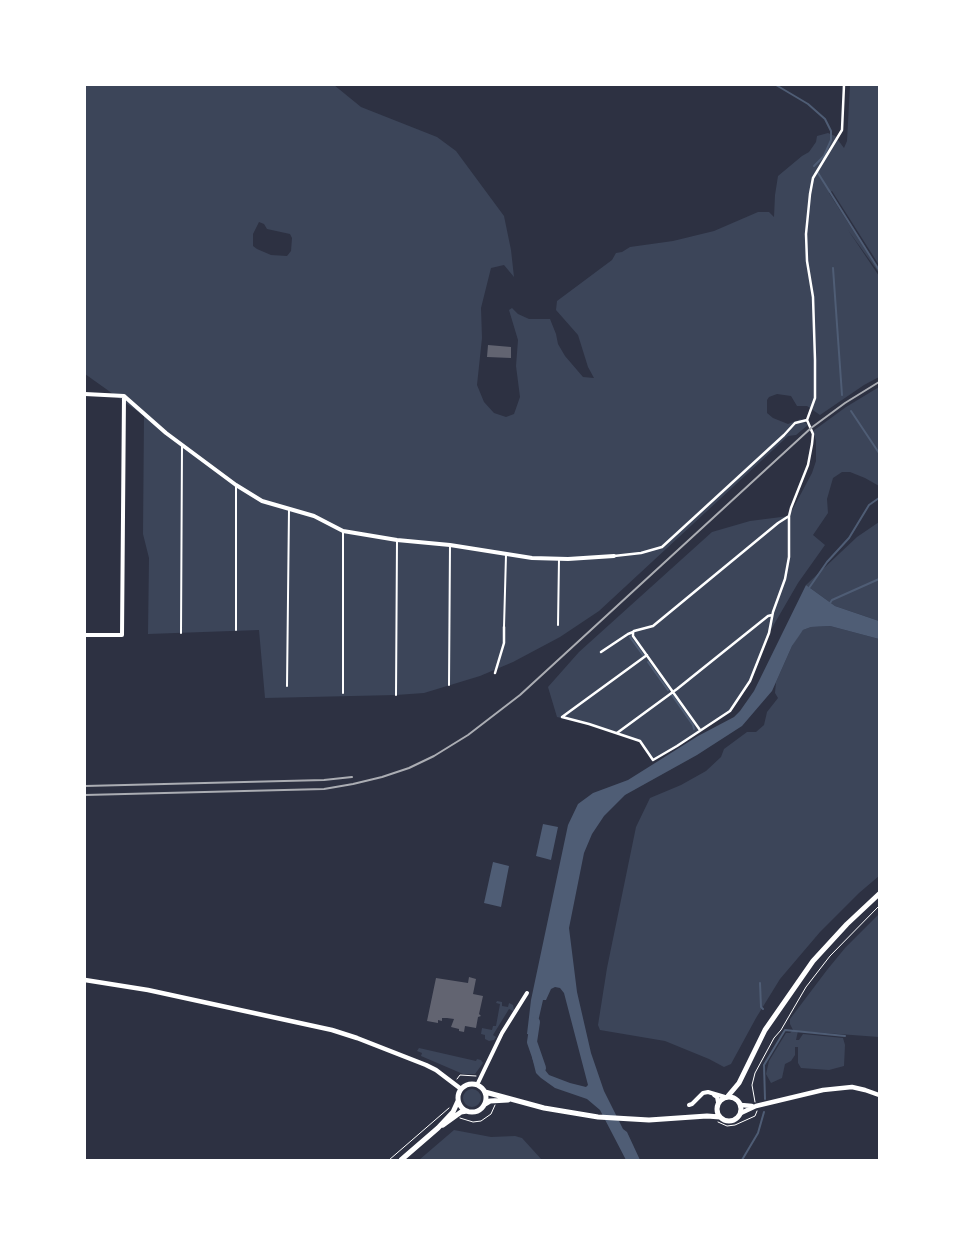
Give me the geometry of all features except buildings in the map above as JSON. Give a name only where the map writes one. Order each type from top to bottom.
[{"type":"main road","points":[[707,1116],[739,1082],[765,1030],[808,968],[847,924],[879,894]]},
{"type":"main road","points":[[455,1114],[458,1095],[461,1089],[470,1084],[477,1085],[485,1092],[578,1114],[648,1120],[707,1116],[730,1121],[741,1113],[739,1082]]},
{"type":"main road","points":[[484,1105],[485,1092]]},
{"type":"main road","points":[[726,1097],[739,1103]]},
{"type":"main road","points":[[401,1160],[455,1114],[477,1111],[490,1101],[514,1100]]},
{"type":"main road","points":[[458,1101],[461,1107],[467,1111]]},
{"type":"main road","points":[[717,1106],[717,1118]]},
{"type":"street","points":[[647,655],[562,717],[640,741],[653,760],[726,715],[736,704],[750,681],[772,624],[772,615],[785,579],[789,557],[789,516],[808,465],[813,434],[807,420],[815,398],[813,297],[807,261],[806,234],[810,194],[813,178],[818,168],[842,130],[844,85]]},
{"type":"street","points":[[85,394],[124,396],[166,433],[236,485],[262,501],[314,516],[343,531],[532,558],[560,559],[614,556],[641,553],[662,547],[795,423],[807,420]]},
{"type":"street","points":[[85,635],[122,635],[124,396]]},
{"type":"street","points":[[601,652],[634,631],[653,626],[789,516]]},
{"type":"street","points":[[617,733],[772,615]]},
{"type":"street","points":[[495,673],[504,643],[504,628]]},
{"type":"street","points":[[633,632],[633,636],[700,730]]},
{"type":"street","points":[[85,980],[148,990],[332,1030],[357,1038],[436,1070],[461,1089]]},
{"type":"street","points":[[477,1085],[502,1033],[527,993]]},
{"type":"street","points":[[741,1113],[756,1106],[843,1087],[865,1090],[879,1095]]},
{"type":"street","points":[[689,1105],[703,1093],[710,1092],[726,1097]]},
{"type":"street","points":[[710,1092],[717,1097],[717,1106]]},
{"type":"street","points":[[739,1103],[756,1106]]},
{"type":"lane","points":[[181,632],[182,444]]},
{"type":"lane","points":[[236,485],[236,630]]},
{"type":"lane","points":[[287,686],[289,508]]},
{"type":"lane","points":[[342,693],[343,531]]},
{"type":"lane","points":[[396,695],[397,540]]},
{"type":"lane","points":[[450,545],[450,685]]},
{"type":"lane","points":[[504,628],[506,554]]},
{"type":"lane","points":[[558,625],[560,559]]},
{"type":"path","points":[[717,1118],[727,1126],[755,1116],[757,1113],[752,1085],[754,1073],[774,1038],[781,1030],[806,987],[830,956],[879,906]]},
{"type":"path","points":[[454,1083],[460,1075],[475,1075],[480,1078]]},
{"type":"path","points":[[389,1160],[449,1107],[465,1121],[481,1120],[490,1114],[495,1104],[499,1104]]},
{"type":"shaded area","points":[[85,85],[334,85],[361,107],[437,137],[456,151],[504,216],[511,250],[514,277],[504,265],[491,268],[481,308],[482,338],[477,385],[484,402],[494,413],[506,417],[514,414],[520,397],[516,366],[518,340],[509,310],[512,308],[518,314],[529,319],[550,319],[558,344],[565,356],[583,377],[594,378],[588,367],[578,335],[556,310],[557,301],[612,260],[616,253],[630,247],[673,241],[714,231],[758,212],[769,212],[774,217],[778,176],[809,152],[816,142],[817,136],[828,133],[835,136],[844,148],[847,141],[850,85],[879,85],[879,265],[832,191],[829,193],[879,271],[879,273],[848,230],[879,276],[879,377],[820,415],[807,406],[797,406],[791,396],[777,394],[769,397],[767,400],[767,413],[773,418],[788,424],[801,419],[808,425],[796,435],[788,436],[599,611],[560,637],[513,662],[480,676],[424,693],[265,698],[259,630],[148,634],[149,558],[143,534],[144,416],[85,374]],"holes":[[[259,222],[264,224],[267,229],[290,234],[292,238],[291,251],[287,256],[271,255],[253,246],[253,234]]]},
{"type":"shaded area","points":[[879,387],[879,486],[850,472],[842,472],[833,478],[827,499],[828,513],[813,535],[825,545],[798,583],[769,633],[750,681],[730,711],[653,760],[640,741],[589,724],[557,717],[548,687],[579,652],[712,532],[750,521],[789,516],[812,473],[816,461],[816,441],[813,431],[846,407]]},
{"type":"shaded area","points":[[879,522],[879,621],[835,606],[806,585],[857,537]]},
{"type":"shaded area","points":[[806,585],[835,606],[879,621],[879,639],[830,626],[811,627],[803,630],[792,646],[772,691],[742,726],[697,755],[625,795],[604,816],[592,834],[584,853],[569,928],[577,992],[591,1053],[604,1091],[640,1160],[626,1160],[600,1110],[587,1099],[555,1088],[536,1073],[532,1057],[539,1054],[549,1075],[570,1083],[586,1087],[588,1085],[564,993],[560,988],[555,987],[551,989],[546,1000],[543,1000],[535,1035],[527,1034],[531,1000],[568,825],[578,804],[593,793],[628,780],[698,736],[734,717],[740,711],[754,691]]},
{"type":"shaded area","points":[[830,626],[879,639],[879,876],[820,932],[780,979],[731,1064],[724,1067],[665,1041],[600,1030],[598,1025],[607,968],[636,827],[650,798],[681,785],[706,771],[721,757],[724,749],[747,732],[756,732],[764,725],[767,712],[778,698],[775,693],[776,682],[798,636],[803,630],[811,627]]},
{"type":"shaded area","points":[[543,824],[558,827],[551,860],[536,856]]},
{"type":"shaded area","points":[[493,862],[509,866],[501,907],[484,903]]},
{"type":"shaded area","points":[[879,914],[879,1037],[798,1031],[796,1040],[799,1040],[803,1034],[843,1038],[845,1045],[844,1066],[829,1070],[801,1068],[798,1063],[798,1047],[795,1047],[795,1055],[791,1061],[785,1064],[782,1078],[771,1083],[766,1074],[769,1061],[786,1033],[790,1033],[793,1030],[790,1019],[845,948]]},
{"type":"shaded area","points":[[497,1001],[502,1002],[502,1006],[508,1007],[509,1003],[513,1005],[514,1010],[509,1009],[493,1035],[496,1037],[494,1040],[489,1041],[485,1039],[485,1035],[481,1034],[482,1028],[492,1030],[493,1026],[496,1026],[500,1004],[496,1003]]},
{"type":"shaded area","points":[[419,1048],[476,1061],[477,1059],[483,1063],[475,1074],[463,1074],[421,1056],[422,1053],[417,1051]]},
{"type":"shaded area","points":[[468,1089],[476,1089],[481,1094],[479,1105],[468,1107],[463,1102],[463,1094]]},
{"type":"shaded area","points":[[454,1130],[491,1137],[515,1136],[522,1138],[542,1160],[419,1160]]},
{"type":"waterway","points":[[776,85],[808,104],[825,119],[831,131],[831,140],[824,156],[814,166]]},
{"type":"waterway","points":[[818,173],[879,270]]},
{"type":"waterway","points":[[833,268],[842,395]]},
{"type":"waterway","points":[[851,411],[879,453]]},
{"type":"waterway","points":[[809,588],[827,562],[849,538],[869,505],[879,498]]},
{"type":"waterway","points":[[830,603],[832,600],[879,579]]},
{"type":"waterway","points":[[630,637],[643,655]]},
{"type":"waterway","points":[[648,662],[668,690]]},
{"type":"waterway","points":[[672,695],[694,729]]},
{"type":"waterway","points":[[760,983],[761,1007],[763,1009]]},
{"type":"waterway","points":[[535,1022],[532,1042],[541,1068]]},
{"type":"waterway","points":[[765,1099],[764,1065],[785,1030],[845,1036]]},
{"type":"waterway","points":[[742,1160],[758,1133],[764,1112]]},
{"type":"railway","points":[[85,795],[324,789],[382,777],[409,768],[434,756],[468,735],[520,695],[811,428],[845,403],[879,382]]},
{"type":"railway","points":[[85,786],[324,780],[352,777]]}]
